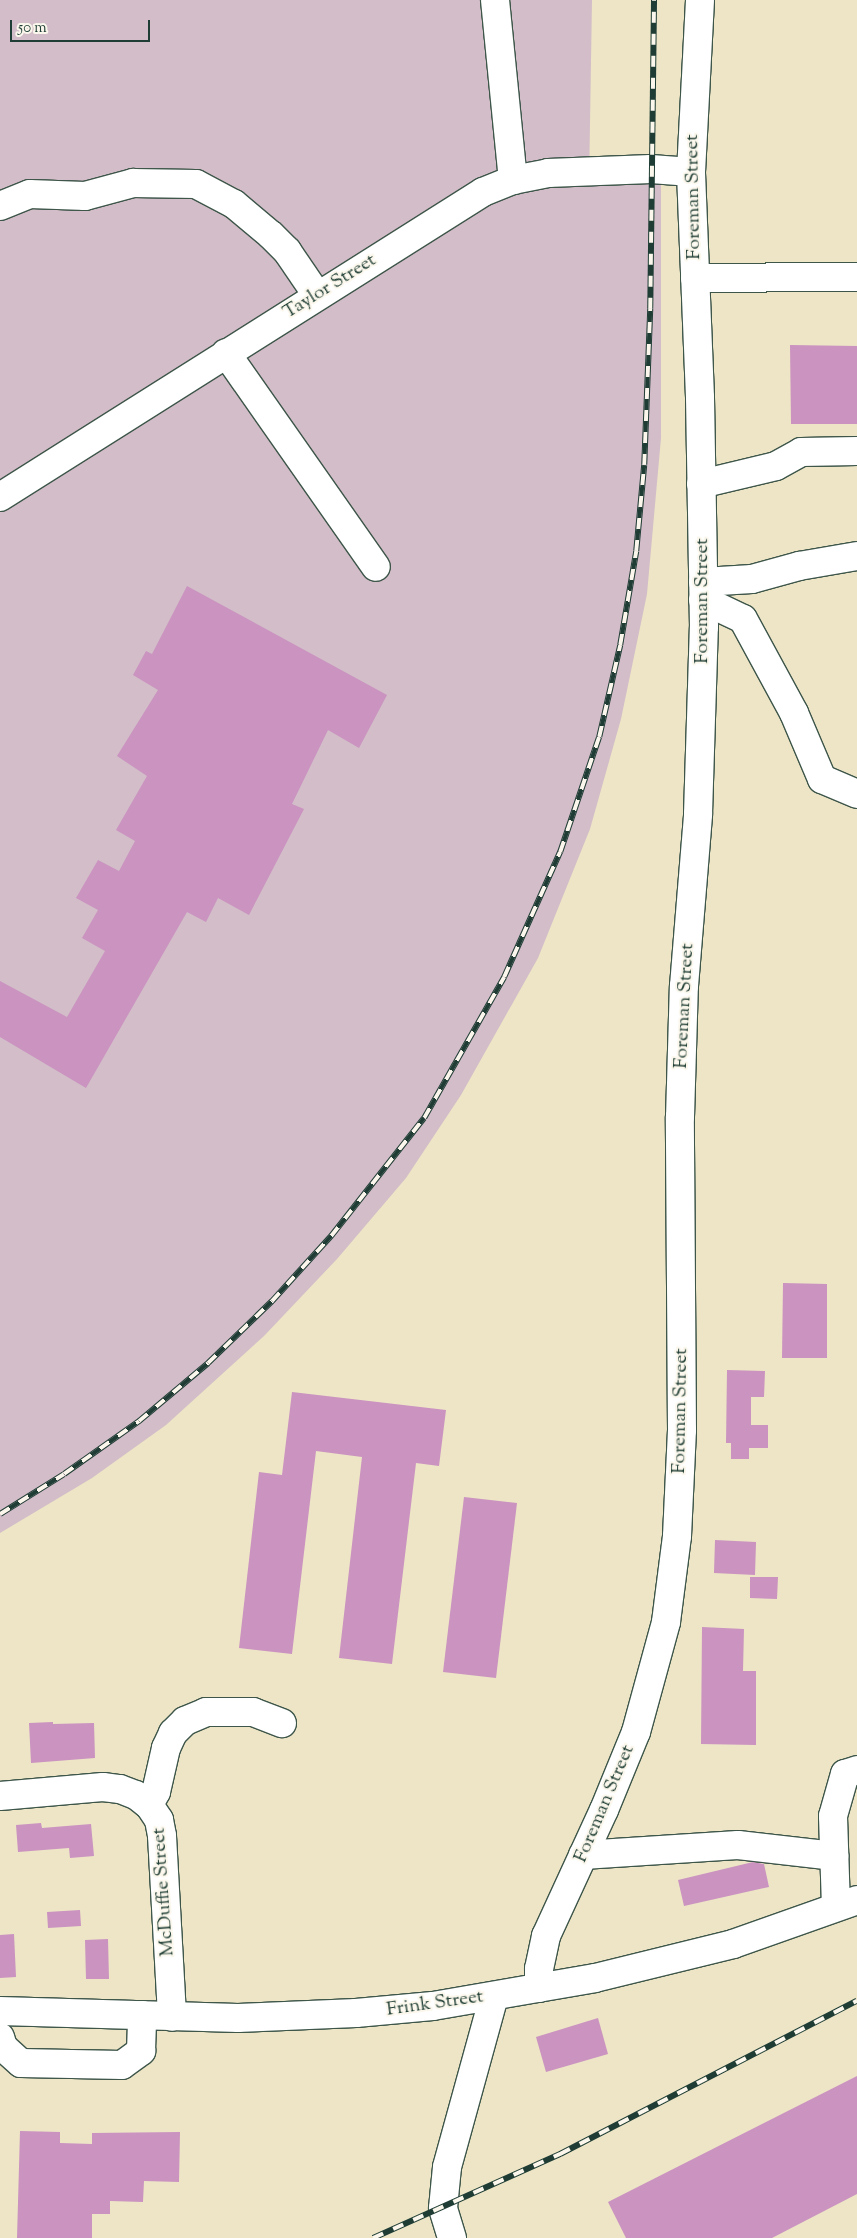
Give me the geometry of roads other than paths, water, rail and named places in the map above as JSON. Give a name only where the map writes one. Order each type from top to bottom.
[{"type":"street","points":[[495,0],[513,180]]},
{"type":"street","name":"Foreman Street","points":[[540,1988],[539,1969],[546,1936],[624,1762],[655,1669],[666,1622],[677,1536],[682,1430],[680,1108],[684,986],[698,814],[703,591],[691,172],[700,0]]},
{"type":"street","name":"Taylor Street","points":[[0,497],[468,201],[513,180],[548,173],[651,169],[691,172]]},
{"type":"street","points":[[0,206],[30,194],[85,196],[133,183],[196,184],[234,204],[271,234],[287,251],[317,295]]},
{"type":"street","points":[[695,278],[857,277]]},
{"type":"street","points":[[226,353],[376,566]]},
{"type":"street","points":[[701,484],[776,466],[801,452],[857,451]]},
{"type":"street","points":[[703,591],[799,566],[857,556]]},
{"type":"street","points":[[703,591],[743,619],[794,713],[822,779],[857,794]]},
{"type":"street","points":[[149,1805],[156,1792],[166,1748],[173,1733],[184,1720],[206,1712],[253,1712],[282,1722]]},
{"type":"street","points":[[846,1903],[834,1856],[833,1816],[845,1774],[857,1770]]},
{"type":"street","name":"McDuffie Street","points":[[0,1796],[103,1787],[120,1789],[136,1795],[149,1805],[159,1820],[162,1836],[172,2016]]},
{"type":"street","points":[[583,1855],[738,1845],[834,1856]]},
{"type":"street","name":"Frink Street","points":[[0,2011],[238,2018],[356,2014],[433,2006],[594,1978],[733,1944],[846,1903]]},
{"type":"street","points":[[452,2238],[444,2208],[447,2167],[494,1996]]},
{"type":"street","points":[[0,2037],[3,2047],[21,2063],[122,2065],[142,2051],[142,2015]]},
{"type":"railway","points":[[0,1514],[64,1474],[139,1421],[208,1363],[272,1301],[331,1236],[424,1118],[504,977],[560,852],[599,737],[620,645],[636,551],[644,465],[650,309],[654,0]]},
{"type":"railway","points":[[373,2238],[560,2154],[857,2001]]}]
